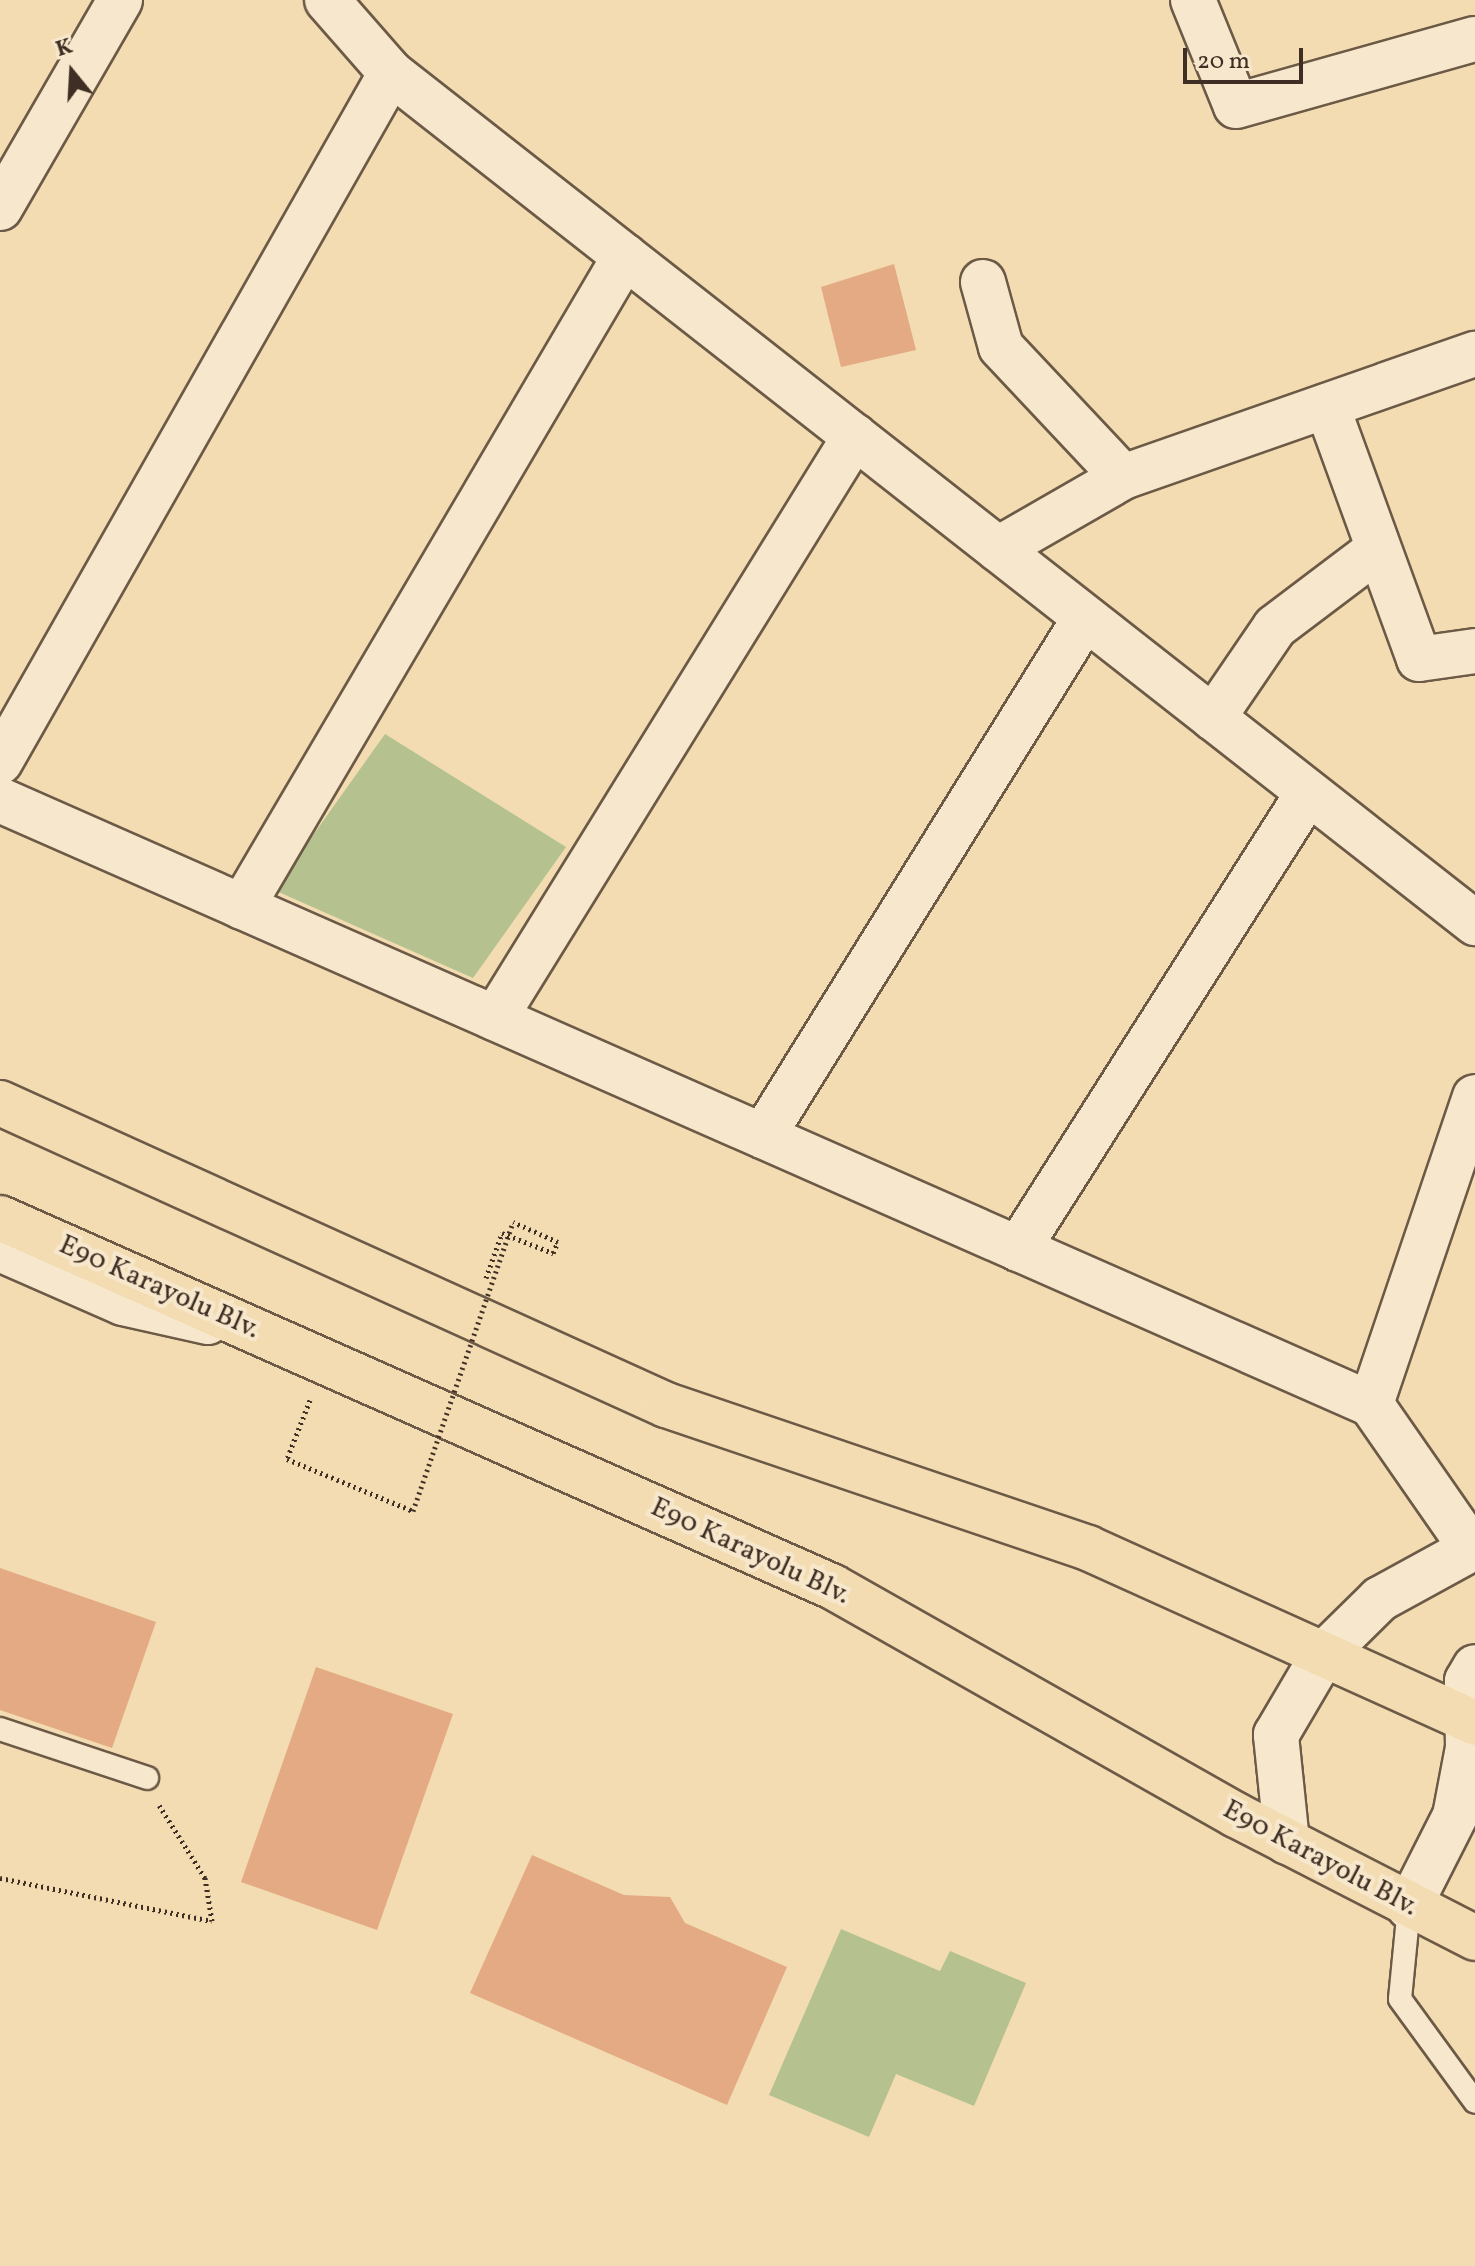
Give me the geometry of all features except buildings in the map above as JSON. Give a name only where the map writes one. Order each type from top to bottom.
[{"type":"highway","points":[[0,1103],[666,1405],[1088,1548],[1471,1721]]},
{"type":"highway","name":"E90 Karayolu Blv.","points":[[0,1218],[833,1587],[1287,1842],[1409,1907],[1475,1938]]},
{"type":"street","points":[[0,208],[120,0]]},
{"type":"street","points":[[327,0],[391,73],[1475,923]]},
{"type":"street","points":[[1193,0],[1236,106],[1475,39]]},
{"type":"street","points":[[0,762],[391,73]]},
{"type":"street","points":[[242,907],[625,256]]},
{"type":"street","points":[[983,282],[1001,347],[1123,477]]},
{"type":"street","points":[[998,549],[1123,477],[1475,354]]},
{"type":"street","points":[[1327,406],[1419,659],[1475,651]]},
{"type":"street","points":[[495,1018],[855,436]]},
{"type":"street","points":[[1213,718],[1275,627],[1378,549]]},
{"type":"street","points":[[763,1136],[1085,618]]},
{"type":"street","points":[[1018,1249],[1308,793]]},
{"type":"street","points":[[0,800],[1371,1404],[1473,1547],[1380,1599],[1323,1655],[1276,1735],[1287,1842]]},
{"type":"street","points":[[1371,1404],[1467,1142],[1475,1097]]},
{"type":"street","points":[[0,1249],[123,1303],[259,1333]]},
{"type":"street","points":[[1409,1907],[1455,1816],[1471,1721],[1467,1681],[1475,1667]]},
{"type":"lane","points":[[0,1729],[147,1778]]},
{"type":"lane","points":[[1409,1907],[1400,1999],[1475,2102]]},
{"type":"path","points":[[324,1362],[287,1459],[413,1511],[513,1222],[558,1242],[553,1253],[502,1233]]},
{"type":"path","points":[[0,1878],[212,1921],[205,1878],[169,1828],[147,1778]]},
{"type":"green space","points":[[385,734],[566,847],[473,978],[274,890]]},
{"type":"green space","points":[[841,1929],[940,1971],[950,1951],[1026,1983],[974,2106],[896,2074],[869,2137],[769,2095]]}]
